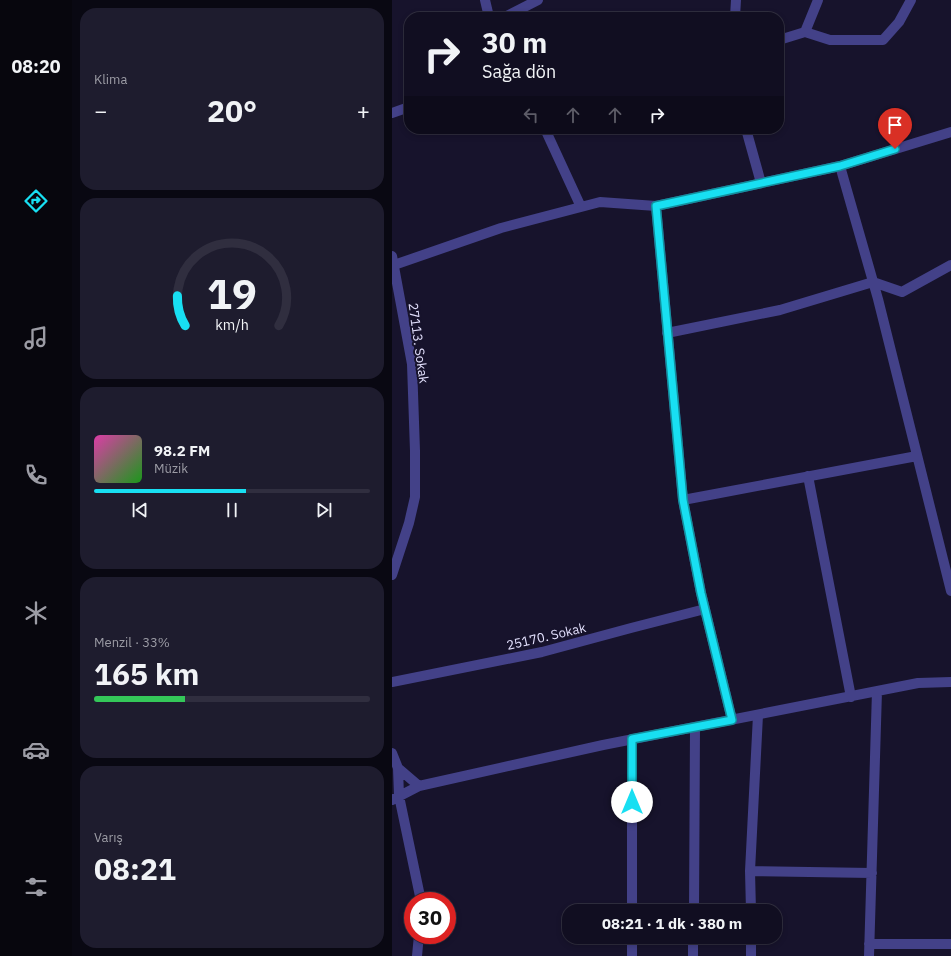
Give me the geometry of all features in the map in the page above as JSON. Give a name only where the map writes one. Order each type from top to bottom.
[{"type":"street","points":[[485,0],[488,12]]},
{"type":"street","points":[[515,12],[538,0]]},
{"type":"street","points":[[735,12],[736,0]]},
{"type":"street","points":[[805,32],[818,0]]},
{"type":"street","points":[[784,38],[805,32],[830,40],[883,40],[899,22],[911,0]]},
{"type":"street","points":[[392,113],[404,109]]},
{"type":"street","points":[[393,261],[501,228],[581,206],[600,202],[656,206],[840,166],[951,132]]},
{"type":"street","points":[[547,134],[581,206]]},
{"type":"street","points":[[747,134],[760,183]]},
{"type":"street","points":[[840,166],[873,282],[951,591]]},
{"type":"street","points":[[656,206],[683,500],[701,593],[732,720]]},
{"type":"street","name":"27113. Sokak","points":[[392,575],[409,523],[415,497],[412,364],[393,261]]},
{"type":"street","points":[[668,333],[780,310],[873,282],[902,292],[951,265]]},
{"type":"street","points":[[683,500],[917,456]]},
{"type":"street","points":[[808,476],[851,696]]},
{"type":"street","name":"25170. Sokak","points":[[392,682],[542,652],[705,609]]},
{"type":"street","points":[[396,798],[419,786],[603,745],[918,683],[951,682]]},
{"type":"street","points":[[869,956],[877,692]]},
{"type":"street","points":[[751,904],[750,871],[758,715]]},
{"type":"street","points":[[694,904],[695,727]]},
{"type":"street","points":[[632,739],[632,904]]},
{"type":"street","points":[[392,753],[398,768],[396,798],[419,892]]},
{"type":"street","points":[[398,768],[419,786]]},
{"type":"street","points":[[750,871],[872,873]]},
{"type":"street","points":[[417,956],[418,944]]},
{"type":"street","points":[[632,944],[632,956]]},
{"type":"street","points":[[693,944],[693,956]]},
{"type":"street","points":[[751,944],[751,956]]},
{"type":"street","points":[[869,944],[951,944]]},
{"type":"route","points":[[632,802],[632,739],[732,720],[701,593],[683,500],[656,206],[840,166],[895,149]]}]
